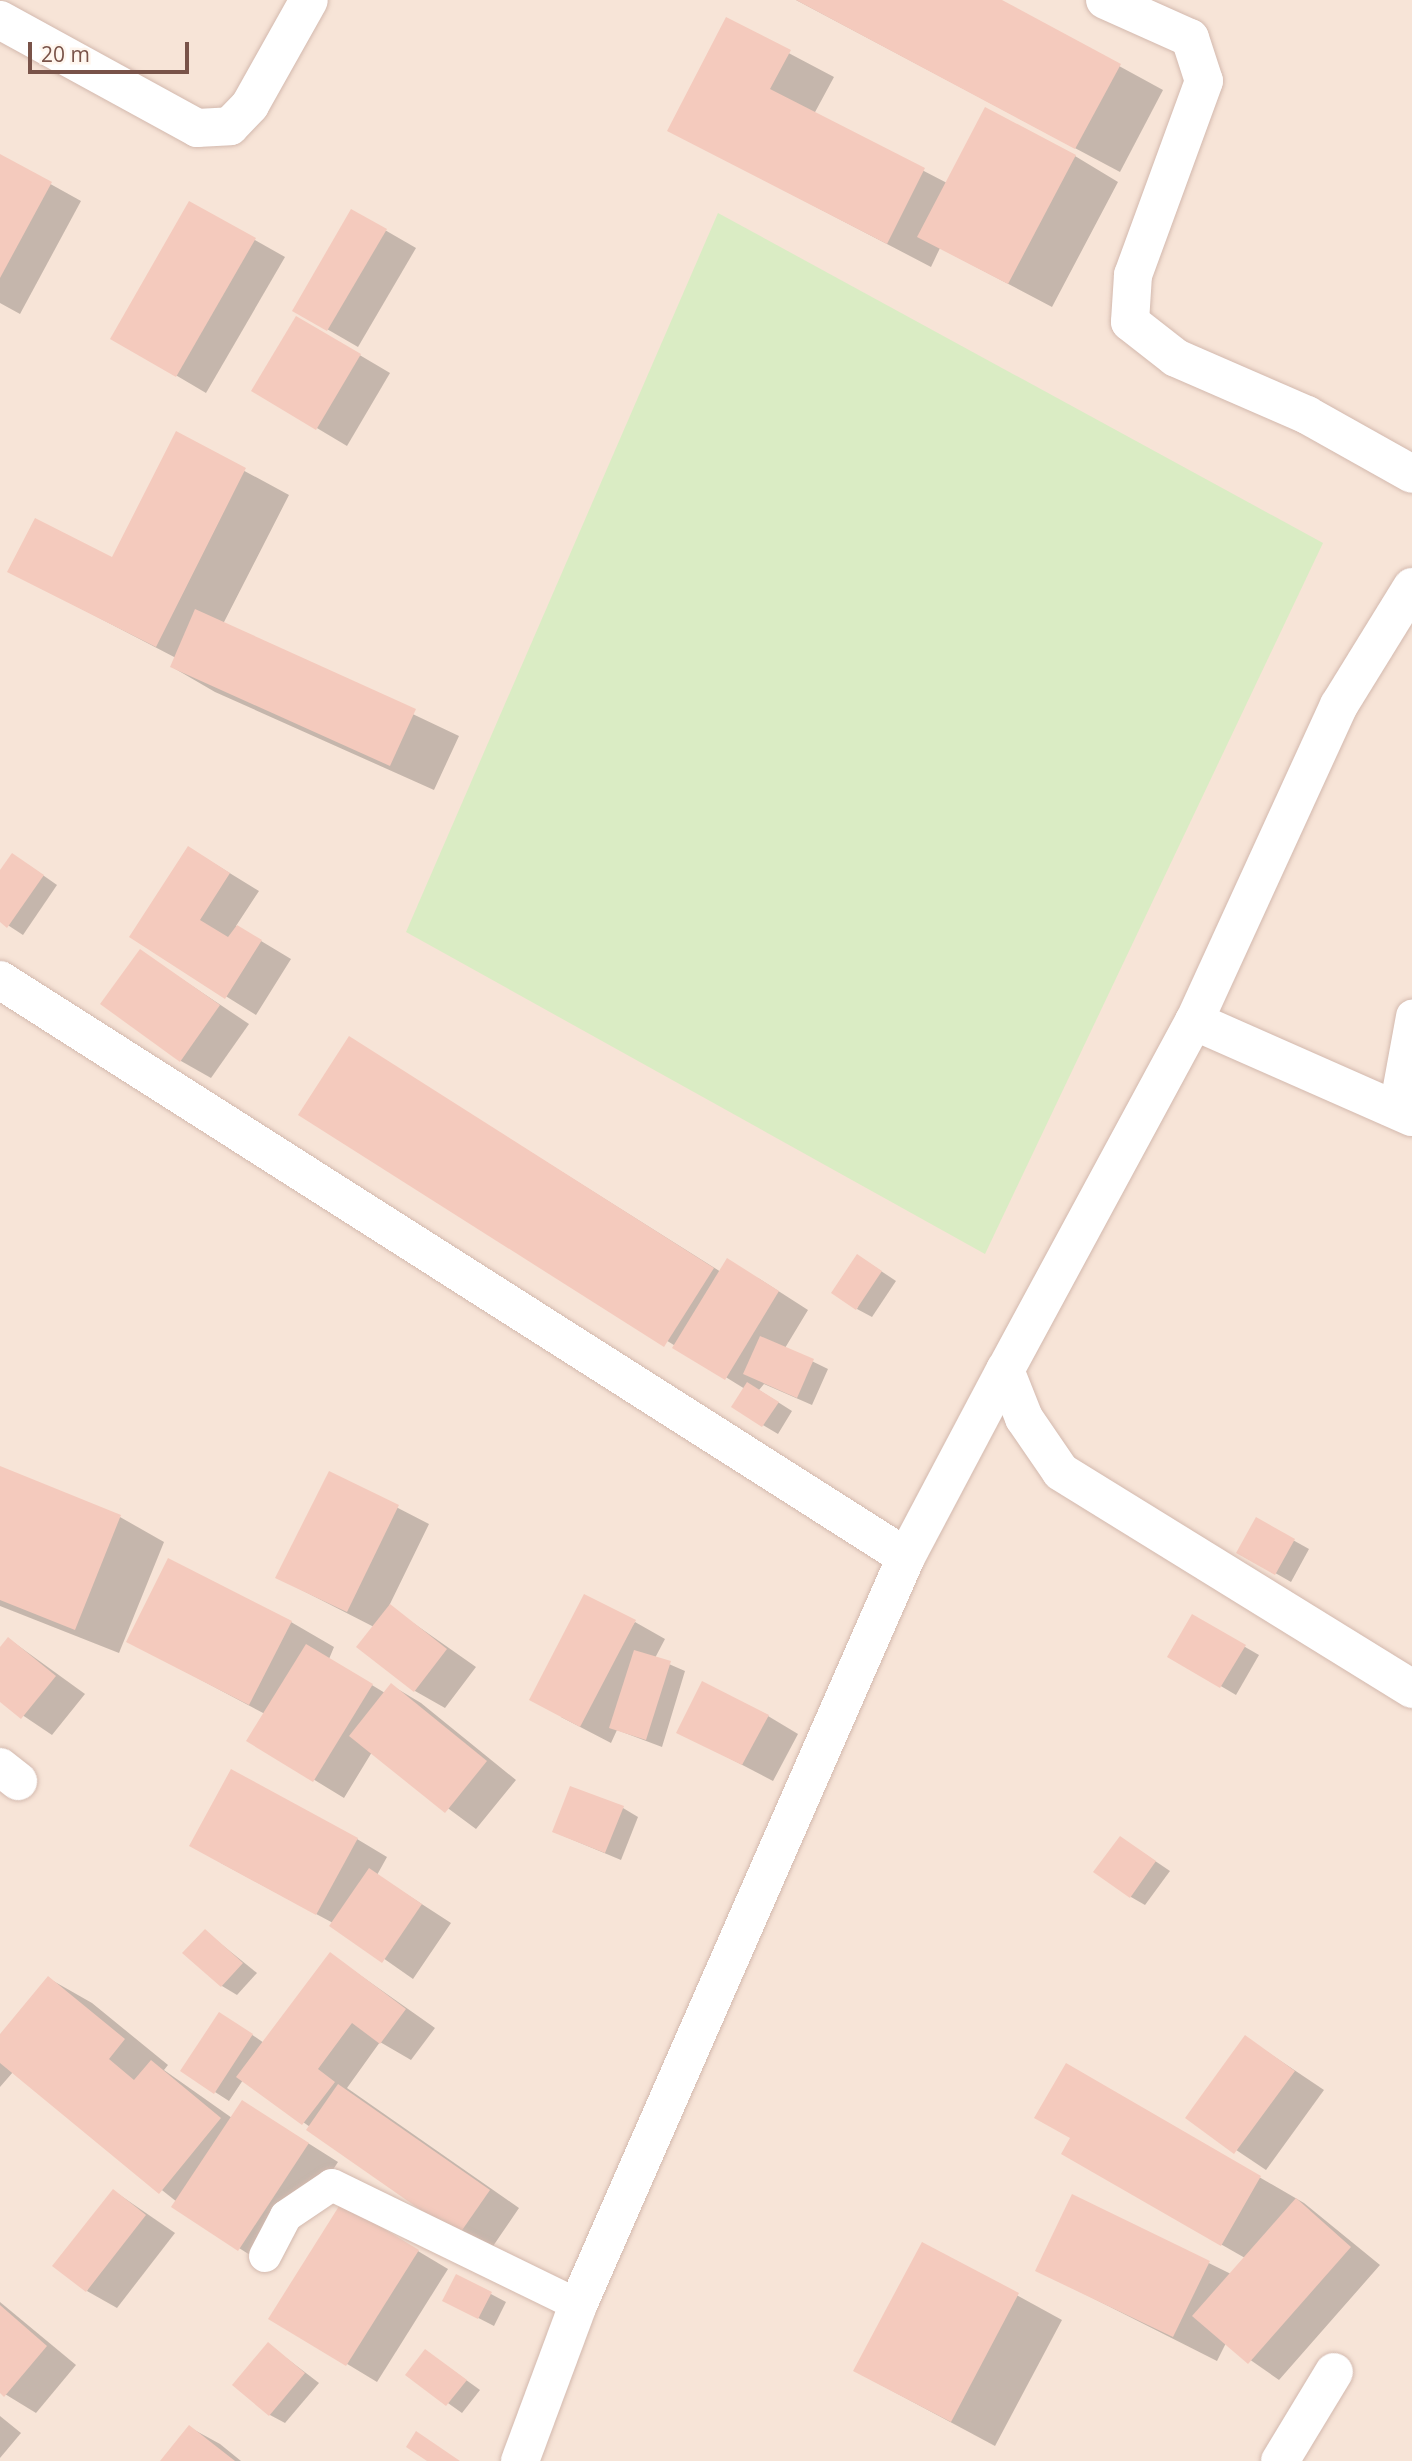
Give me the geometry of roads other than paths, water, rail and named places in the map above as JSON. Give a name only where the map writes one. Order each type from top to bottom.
[{"type":"street","points":[[0,20],[197,128],[230,126],[250,105],[309,0]]},
{"type":"street","points":[[1105,0],[1190,38],[1203,81],[1133,275],[1130,322],[1177,358],[1307,415],[1412,474]]},
{"type":"street","points":[[520,2461],[578,2305],[906,1558],[1194,1021],[1339,705],[1412,587]]},
{"type":"street","points":[[0,980],[906,1558]]},
{"type":"street","points":[[1194,1021],[1404,1113]]},
{"type":"street","points":[[1005,1370],[1024,1418],[1061,1472],[1412,1689]]},
{"type":"street","points":[[1280,2461],[1334,2372]]},
{"type":"lane","points":[[1404,1113],[1412,1016]]},
{"type":"lane","points":[[265,2256],[286,2216],[332,2185],[578,2305]]}]
